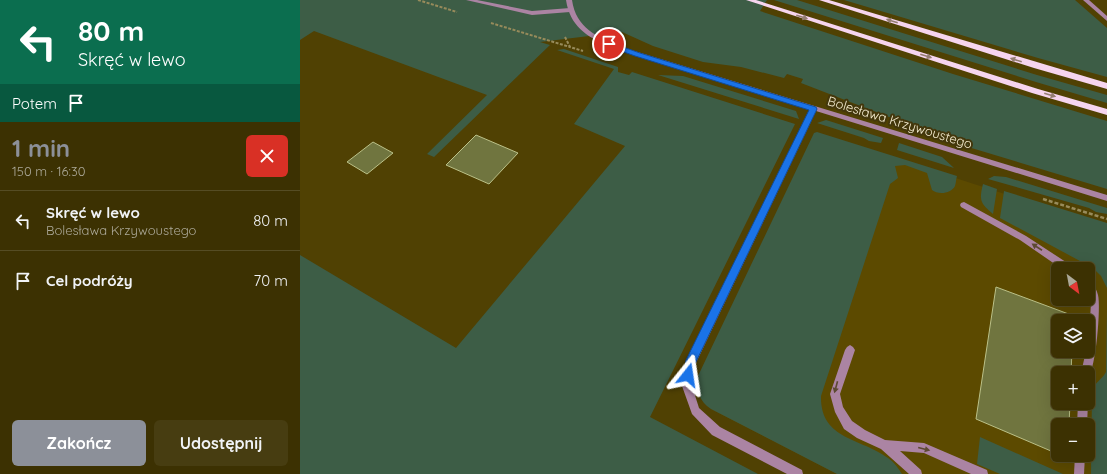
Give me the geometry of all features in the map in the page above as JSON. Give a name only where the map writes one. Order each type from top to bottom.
[{"type":"main road","points":[[749,0],[1035,91],[1107,112]]},
{"type":"main road","points":[[822,0],[1107,86]]},
{"type":"street","points":[[469,0],[532,13],[570,10]]},
{"type":"street","name":"Bolesława Krzywoustego","points":[[569,0],[570,10],[574,19],[588,33],[619,48],[1107,198]]},
{"type":"street","points":[[1086,0],[1107,19]]},
{"type":"street","points":[[798,474],[716,431],[696,411],[687,386],[690,364],[814,109]]},
{"type":"street","points":[[964,205],[1023,238],[1059,262]]},
{"type":"street","points":[[1087,366],[1093,339],[1095,306]]},
{"type":"street","points":[[850,350],[835,394],[838,409],[848,425],[861,434],[885,445],[917,474]]},
{"type":"street","points":[[885,445],[924,448],[983,474]]},
{"type":"street","points":[[1079,474],[1080,462]]},
{"type":"path","points":[[418,0],[463,14]]},
{"type":"path","points":[[485,21],[570,47]]},
{"type":"shaded area","points":[[835,139],[1107,227],[1107,474],[837,474],[711,409],[703,384]]},
{"type":"green space","points":[[300,0],[767,0],[760,11],[953,74],[1107,121],[1107,189],[905,128],[906,122],[889,117],[801,83],[803,79],[787,74],[784,78],[741,67],[703,62],[653,46],[622,32],[540,42],[550,45],[434,157],[427,154],[487,95],[314,31],[300,40]]},
{"type":"green space","points":[[774,0],[797,0],[1037,75],[1107,95],[1107,103],[1036,82]]},
{"type":"green space","points":[[844,0],[1075,0],[1107,28],[1107,77],[1038,58]]},
{"type":"green space","points":[[564,49],[618,67],[618,72],[629,75],[632,72],[795,124],[650,417],[758,474],[300,474],[300,255],[456,348],[625,146],[574,124],[614,69],[557,50]]},
{"type":"green space","points":[[658,75],[683,76],[796,111],[799,119]]},
{"type":"green space","points":[[826,120],[883,138],[881,143],[869,141],[817,123]]},
{"type":"green space","points":[[817,132],[957,176],[955,186],[951,191],[938,193],[932,190],[927,173],[905,165],[895,166],[898,178],[890,184],[821,396],[822,410],[827,421],[835,430],[888,458],[894,463],[902,474],[837,474],[711,409],[704,403],[698,392],[697,378],[814,133]]},
{"type":"green space","points":[[899,143],[942,157],[954,168],[897,150]]},
{"type":"green space","points":[[994,176],[1006,177],[1107,208],[1107,214],[988,179]]},
{"type":"green space","points":[[983,184],[997,189],[993,214],[985,207],[981,198]]},
{"type":"green space","points":[[1004,191],[1107,223],[1107,288],[1101,276],[1095,270],[1095,262],[1082,262],[1000,218]]},
{"type":"green space","points":[[1107,308],[1107,474],[1091,474],[1091,462],[1095,462],[1095,418],[1092,418],[1092,410],[1095,410],[1095,385],[1106,372]]},
{"type":"green space","points":[[980,437],[1063,474],[1000,474],[977,464]]},
{"type":"building","points":[[476,135],[518,153],[489,184],[446,165]]},
{"type":"building","points":[[373,142],[393,153],[367,174],[347,162]]},
{"type":"building","points":[[996,287],[1069,314],[1051,314],[1051,358],[1072,358],[1071,366],[1051,366],[1051,410],[1070,410],[1069,418],[1051,418],[1051,451],[976,419]]},
{"type":"route","points":[[609,44],[638,55],[814,109],[690,364],[688,375]]}]
